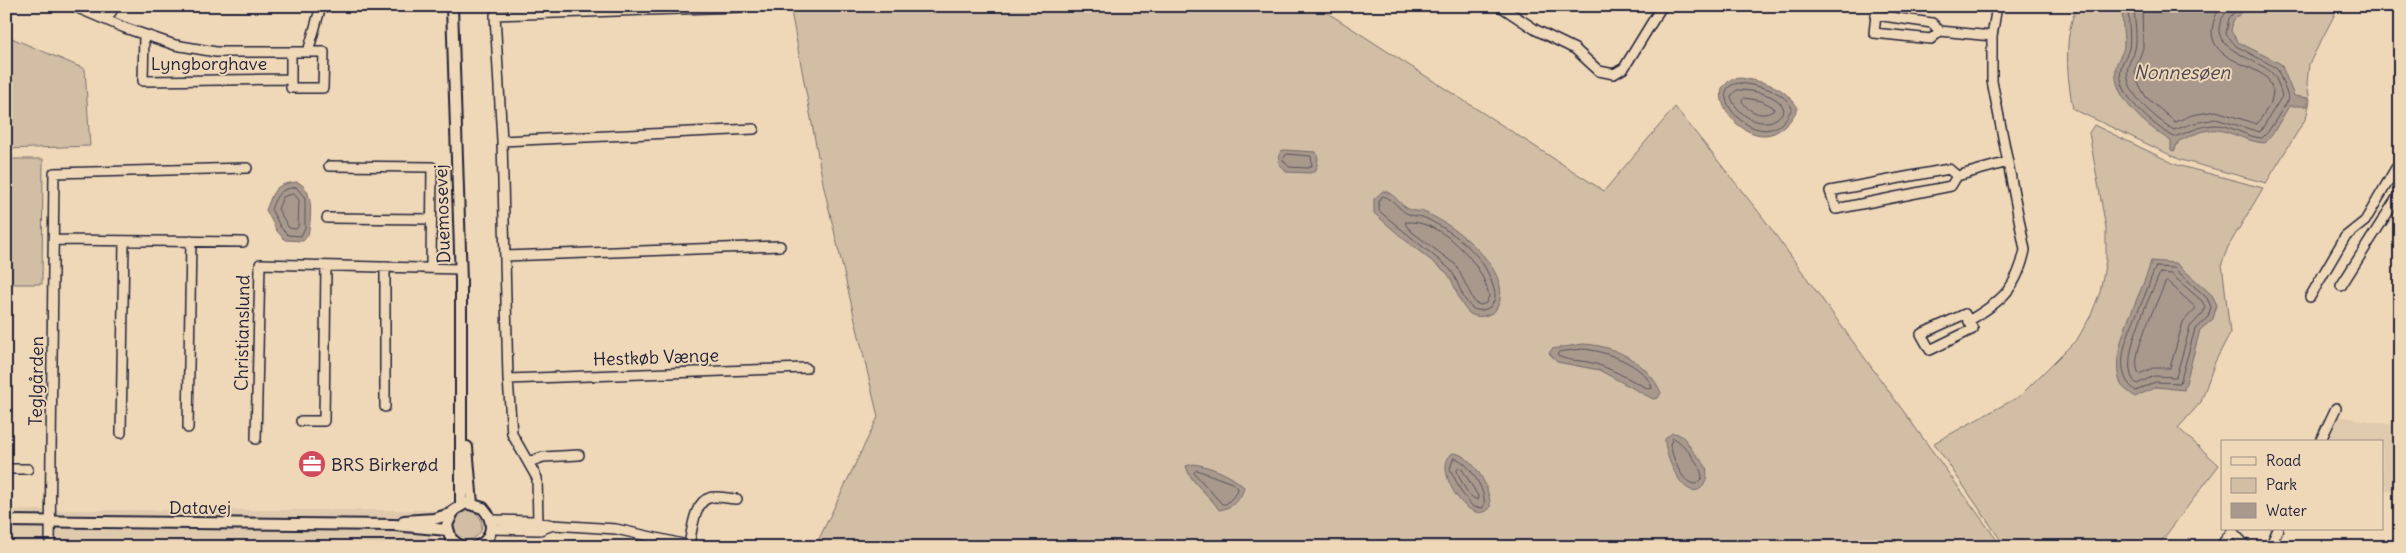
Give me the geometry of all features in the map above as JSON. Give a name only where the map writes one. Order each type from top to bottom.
[{"type":"street","name":"Lyngborghave","points":[[73,6],[144,34],[176,44],[216,52],[291,52],[324,52],[323,88],[291,88],[291,52]]},
{"type":"street","points":[[106,20],[115,6]]},
{"type":"street","points":[[308,52],[321,6]]},
{"type":"street","name":"Duemosevej","points":[[452,6],[460,268],[461,505]]},
{"type":"street","points":[[1500,6],[1536,30],[1575,49],[1599,71],[1614,74],[1624,68],[1662,6]]},
{"type":"street","points":[[1970,320],[1995,305],[2011,287],[2021,268],[2025,250],[1992,81],[1992,36],[1997,6]]},
{"type":"street","points":[[538,522],[537,478],[512,434],[508,379],[502,140],[495,15],[740,7]]},
{"type":"street","points":[[1940,31],[1931,39],[1874,33],[1876,15],[1932,23],[1940,31],[1992,36]]},
{"type":"street","name":"Lyngborghave","points":[[144,34],[143,81],[291,79]]},
{"type":"street","points":[[502,140],[754,129]]},
{"type":"street","points":[[2310,297],[2345,237],[2366,222],[2400,161]]},
{"type":"street","points":[[1957,176],[1949,169],[1830,191],[1831,199],[1836,208],[1951,186],[1957,176],[2008,162]]},
{"type":"street","points":[[329,166],[432,167],[431,268]]},
{"type":"street","name":"Teglgården","points":[[50,547],[55,240],[54,172],[247,168]]},
{"type":"street","points":[[2341,286],[2400,193]]},
{"type":"street","points":[[327,218],[431,219]]},
{"type":"street","points":[[55,240],[244,242]]},
{"type":"street","points":[[121,432],[124,241]]},
{"type":"street","points":[[188,428],[191,241]]},
{"type":"street","points":[[505,256],[780,246]]},
{"type":"street","name":"Christianslund","points":[[256,439],[260,264],[460,268]]},
{"type":"street","points":[[301,421],[324,421],[326,266]]},
{"type":"street","points":[[385,267],[385,407]]},
{"type":"street","points":[[1965,314],[1970,320],[1973,328],[1930,350],[1921,334],[1965,314]]},
{"type":"street","name":"Hestkøb Vænge","points":[[508,379],[806,368]]},
{"type":"street","points":[[2321,440],[2336,408]]},
{"type":"street","name":"Duemosevej","points":[[462,425],[466,431],[472,504]]},
{"type":"street","points":[[529,462],[543,456],[579,455]]},
{"type":"street","points":[[6,469],[28,469]]},
{"type":"street","points":[[491,525],[538,522],[616,530],[693,546],[698,508],[702,502],[709,498],[737,499]]},
{"type":"street","points":[[461,547],[451,539],[447,530],[450,514],[461,505],[472,504],[483,508],[491,525],[486,541],[476,547]]},
{"type":"street","name":"Datavej","points":[[394,525],[450,514]]},
{"type":"street","name":"Datavej","points":[[6,521],[394,525],[447,530]]},
{"type":"street","points":[[491,525],[540,530],[553,525]]},
{"type":"street","points":[[2270,547],[2278,530]]},
{"type":"street","points":[[2223,544],[2232,531],[2246,547]]},
{"type":"shaded area","points":[[2337,416],[2400,426],[2400,493],[2384,490],[2384,440],[2326,440]]},
{"type":"shaded area","points":[[6,510],[434,510],[432,547],[6,547]]},
{"type":"green space","points":[[790,6],[1317,6],[1604,191],[1675,107],[1761,215],[2002,547],[815,547],[878,417],[824,188]]},
{"type":"green space","points":[[2077,6],[2339,6],[2309,64],[2307,83],[2310,101],[2306,118],[2266,183],[2181,160],[2073,109],[2068,71],[2068,44]]},
{"type":"green space","points":[[9,37],[85,69],[90,146],[6,149],[6,40]]},
{"type":"green space","points":[[2094,125],[2177,165],[2263,188],[2228,247],[2222,263],[2230,333],[2215,362],[2201,402],[2178,428],[2219,465],[2157,547],[2052,547],[2002,542],[1934,443],[2020,396],[2078,338],[2091,315],[2100,292],[2106,260],[2106,228],[2089,133]]},
{"type":"green space","points":[[6,159],[43,159],[42,284],[6,284]]},
{"type":"green space","points":[[467,510],[473,511],[481,519],[481,531],[473,539],[467,540],[461,539],[453,531],[452,525],[453,519],[461,511]]},
{"type":"water","name":"Nonnesøen","points":[[2123,6],[2247,6],[2233,21],[2231,31],[2238,42],[2281,64],[2294,96],[2308,98],[2308,106],[2289,106],[2272,135],[2265,143],[2224,131],[2208,130],[2179,141],[2174,151],[2171,150],[2171,141],[2142,120],[2119,90],[2116,79],[2116,67],[2124,48]]},
{"type":"water","points":[[1741,78],[1774,86],[1792,100],[1798,108],[1785,126],[1774,133],[1765,135],[1755,134],[1737,124],[1724,107],[1722,88],[1731,79]]},
{"type":"water","points":[[1281,151],[1316,152],[1318,158],[1316,171],[1310,173],[1286,172],[1278,162]]},
{"type":"water","points":[[297,182],[303,185],[307,191],[310,205],[308,235],[303,241],[285,240],[277,231],[266,210],[273,193],[279,186]]},
{"type":"water","points":[[1383,191],[1391,194],[1407,208],[1413,211],[1424,212],[1453,228],[1481,254],[1492,268],[1499,283],[1500,298],[1494,312],[1483,316],[1475,316],[1468,312],[1463,306],[1447,273],[1374,213],[1374,199]]},
{"type":"water","points":[[2151,261],[2176,263],[2212,295],[2217,305],[2213,319],[2200,330],[2184,390],[2156,387],[2135,397],[2121,384],[2118,371],[2118,356],[2127,322]]},
{"type":"water","points":[[1583,344],[1595,345],[1618,352],[1639,365],[1655,382],[1661,393],[1658,398],[1653,399],[1599,370],[1557,362],[1549,353],[1552,349]]},
{"type":"water","points":[[1672,433],[1676,433],[1684,438],[1705,465],[1706,478],[1700,489],[1691,490],[1686,487],[1672,468],[1665,439]]},
{"type":"water","points":[[1453,453],[1468,459],[1480,474],[1488,492],[1490,508],[1481,512],[1472,511],[1455,494],[1446,470],[1447,460]]},
{"type":"water","points":[[1194,464],[1220,472],[1239,482],[1244,487],[1239,499],[1232,505],[1219,510],[1188,472],[1186,466]]},
{"type":"place","name":"BRS Birkerød","points":[[312,464]]}]
